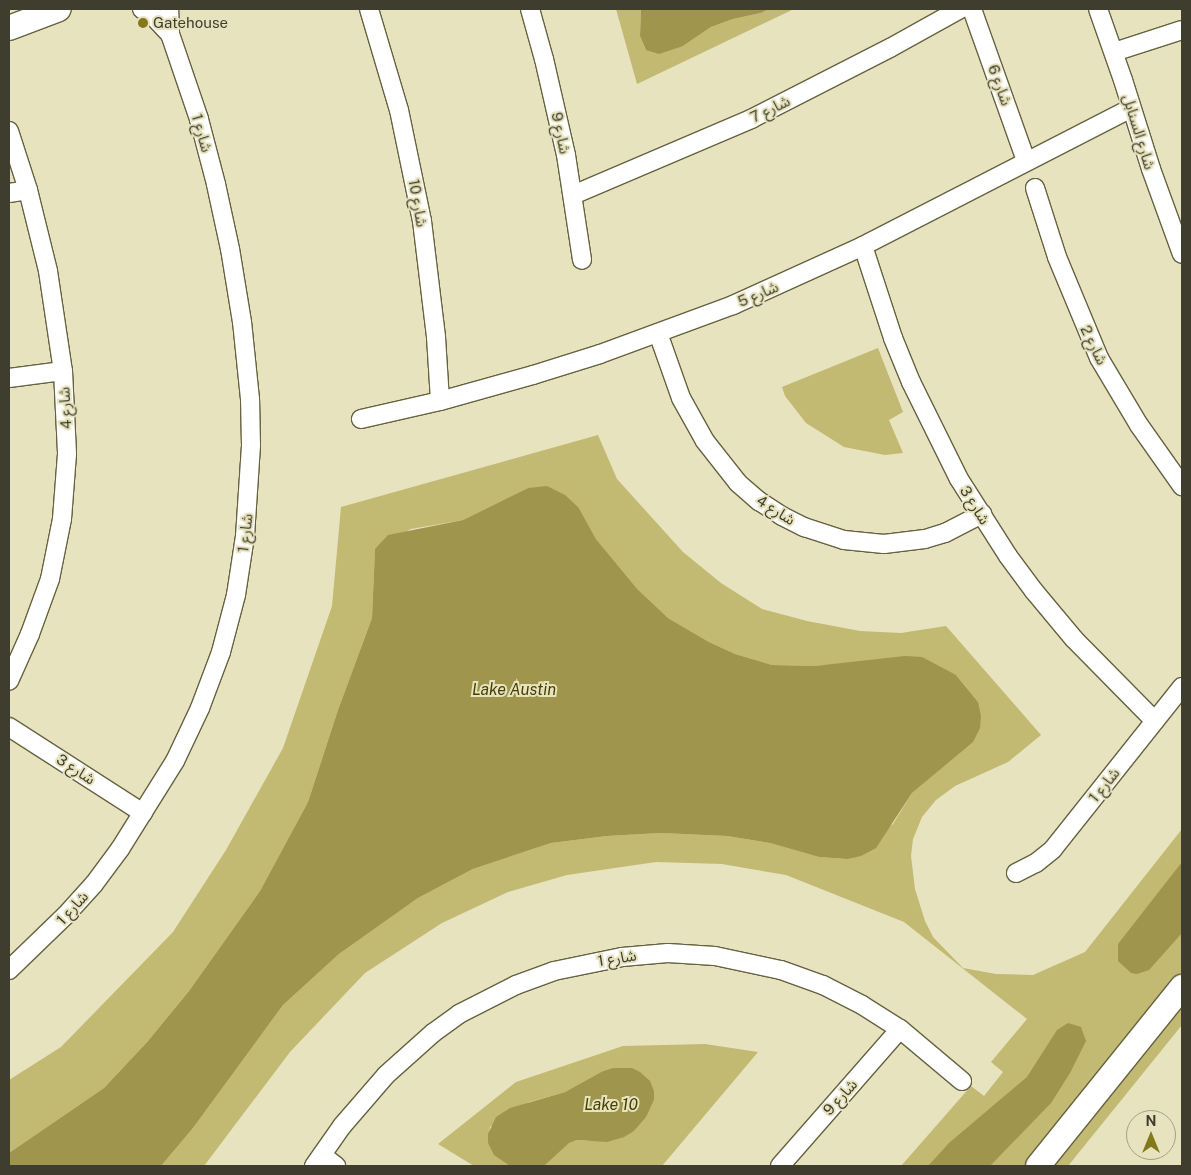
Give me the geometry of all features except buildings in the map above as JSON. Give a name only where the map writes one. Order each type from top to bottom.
[{"type":"street","points":[[9,28],[59,9]]},
{"type":"street","name":"شارع 1","points":[[142,9],[154,17],[170,34]]},
{"type":"street","name":"شارع 1","points":[[9,970],[65,916],[94,884],[120,849],[175,761],[200,708],[221,652],[236,595],[245,536],[250,482],[250,399],[233,267],[208,152],[170,34],[169,9]]},
{"type":"street","name":"شارع 10","points":[[370,9],[399,110],[422,221],[433,308],[440,401]]},
{"type":"street","name":"شارع 9","points":[[530,9],[553,96],[573,195],[582,260]]},
{"type":"street","name":"شارع 7","points":[[573,195],[692,146],[767,111],[890,48],[960,9]]},
{"type":"street","name":"شارع 6","points":[[972,9],[1026,161]]},
{"type":"street","name":"شارع السنابل","points":[[1098,9],[1114,52],[1154,178],[1182,254]]},
{"type":"street","points":[[1114,52],[1180,29]]},
{"type":"street","name":"شارع 5","points":[[361,419],[440,401],[567,365],[658,333],[777,286],[863,246],[1131,108]]},
{"type":"street","name":"شارع 4","points":[[9,131],[28,190],[48,271],[63,371],[68,454],[57,551],[41,607],[9,681]]},
{"type":"street","name":"شارع 2","points":[[1036,188],[1066,283],[1099,358],[1139,425],[1182,486]]},
{"type":"street","points":[[9,193],[28,190]]},
{"type":"street","name":"شارع 3","points":[[863,246],[890,329],[911,382],[959,479],[1018,570],[1074,640],[1155,722]]},
{"type":"street","name":"شارع 4","points":[[658,333],[675,384],[705,441],[738,483],[759,501],[782,516],[804,527],[844,540],[884,544],[925,539],[945,533],[982,514]]},
{"type":"street","points":[[9,378],[63,371]]},
{"type":"street","name":"شارع 1","points":[[1016,873],[1036,864],[1053,849],[1182,687]]},
{"type":"street","name":"شارع 3","points":[[9,726],[143,813]]},
{"type":"street","name":"شارع 1","points":[[318,1160],[342,1126],[386,1075],[433,1033],[487,998],[554,971],[593,962],[645,954],[668,953],[738,960],[781,970],[823,985],[862,1005],[900,1030],[962,1081]]},
{"type":"street","points":[[1038,1166],[1182,987]]},
{"type":"street","name":"شارع 9","points":[[780,1166],[900,1030]]},
{"type":"street","points":[[318,1160],[336,1166]]},
{"type":"shaded area","points":[[616,9],[641,9],[640,36],[646,50],[683,46],[711,27],[769,9],[794,9],[637,84]]},
{"type":"shaded area","points":[[878,348],[903,412],[889,420],[903,453],[885,455],[844,447],[806,423],[785,396],[782,387]]},
{"type":"shaded area","points":[[598,435],[617,479],[683,552],[721,583],[762,609],[807,621],[860,631],[901,633],[946,626],[1041,735],[1008,762],[955,786],[936,800],[922,817],[913,839],[911,856],[915,889],[925,921],[933,937],[963,968],[996,974],[1033,975],[1085,952],[1182,829],[1182,971],[1026,1166],[901,1166],[971,1086],[984,1096],[1003,1072],[991,1062],[1027,1019],[904,922],[786,875],[722,864],[656,862],[567,875],[508,892],[442,923],[365,973],[290,1052],[204,1166],[161,1166],[193,1128],[283,1005],[339,954],[418,898],[473,869],[551,843],[607,836],[661,833],[727,836],[770,843],[819,857],[847,859],[893,824],[912,793],[973,741],[978,702],[956,675],[850,664],[815,666],[772,665],[735,654],[709,642],[668,618],[636,589],[596,539],[579,508],[528,488],[463,520],[411,529],[375,549],[372,618],[338,710],[308,802],[260,891],[189,991],[148,1041],[104,1088],[9,1153],[9,1080],[61,1047],[173,932],[226,850],[283,748],[332,606],[341,507]]},
{"type":"shaded area","points":[[1182,987],[1182,1025],[1068,1166],[1038,1166]]},
{"type":"shaded area","points":[[705,1044],[758,1052],[662,1166],[544,1166],[568,1143],[577,1140],[589,1141],[634,1131],[645,1117],[654,1100],[601,1072],[565,1092],[529,1102],[490,1127],[488,1143],[510,1166],[474,1166],[438,1144],[516,1082],[623,1046]]},
{"type":"water","points":[[641,9],[769,9],[711,27],[683,46],[659,54],[646,50],[640,36]]},
{"type":"water","name":"Lake Austin","points":[[547,486],[565,495],[579,508],[596,539],[637,589],[668,618],[709,642],[735,654],[772,665],[815,666],[905,656],[922,657],[956,675],[978,702],[981,716],[980,728],[973,742],[912,793],[876,848],[861,856],[847,859],[819,857],[770,843],[727,836],[661,833],[607,836],[551,843],[473,869],[418,898],[339,954],[283,1005],[193,1128],[161,1166],[9,1166],[9,1153],[104,1088],[148,1041],[189,991],[260,891],[308,802],[338,710],[372,618],[375,549],[388,535],[463,520],[528,488]]},
{"type":"water","points":[[1182,862],[1182,933],[1149,970],[1137,974],[1131,973],[1118,961],[1118,944]]},
{"type":"water","points":[[1068,1023],[1081,1027],[1086,1041],[1070,1073],[1051,1103],[990,1166],[928,1166],[949,1143],[1027,1077],[1057,1030]]},
{"type":"water","name":"Lake 10","points":[[613,1068],[632,1068],[640,1072],[650,1081],[654,1091],[654,1100],[646,1117],[634,1131],[624,1137],[607,1142],[577,1140],[569,1143],[544,1166],[510,1166],[494,1155],[488,1143],[488,1134],[496,1117],[510,1108],[565,1092],[601,1072]]},
{"type":"place","name":"Gatehouse","points":[[143,23]]}]
